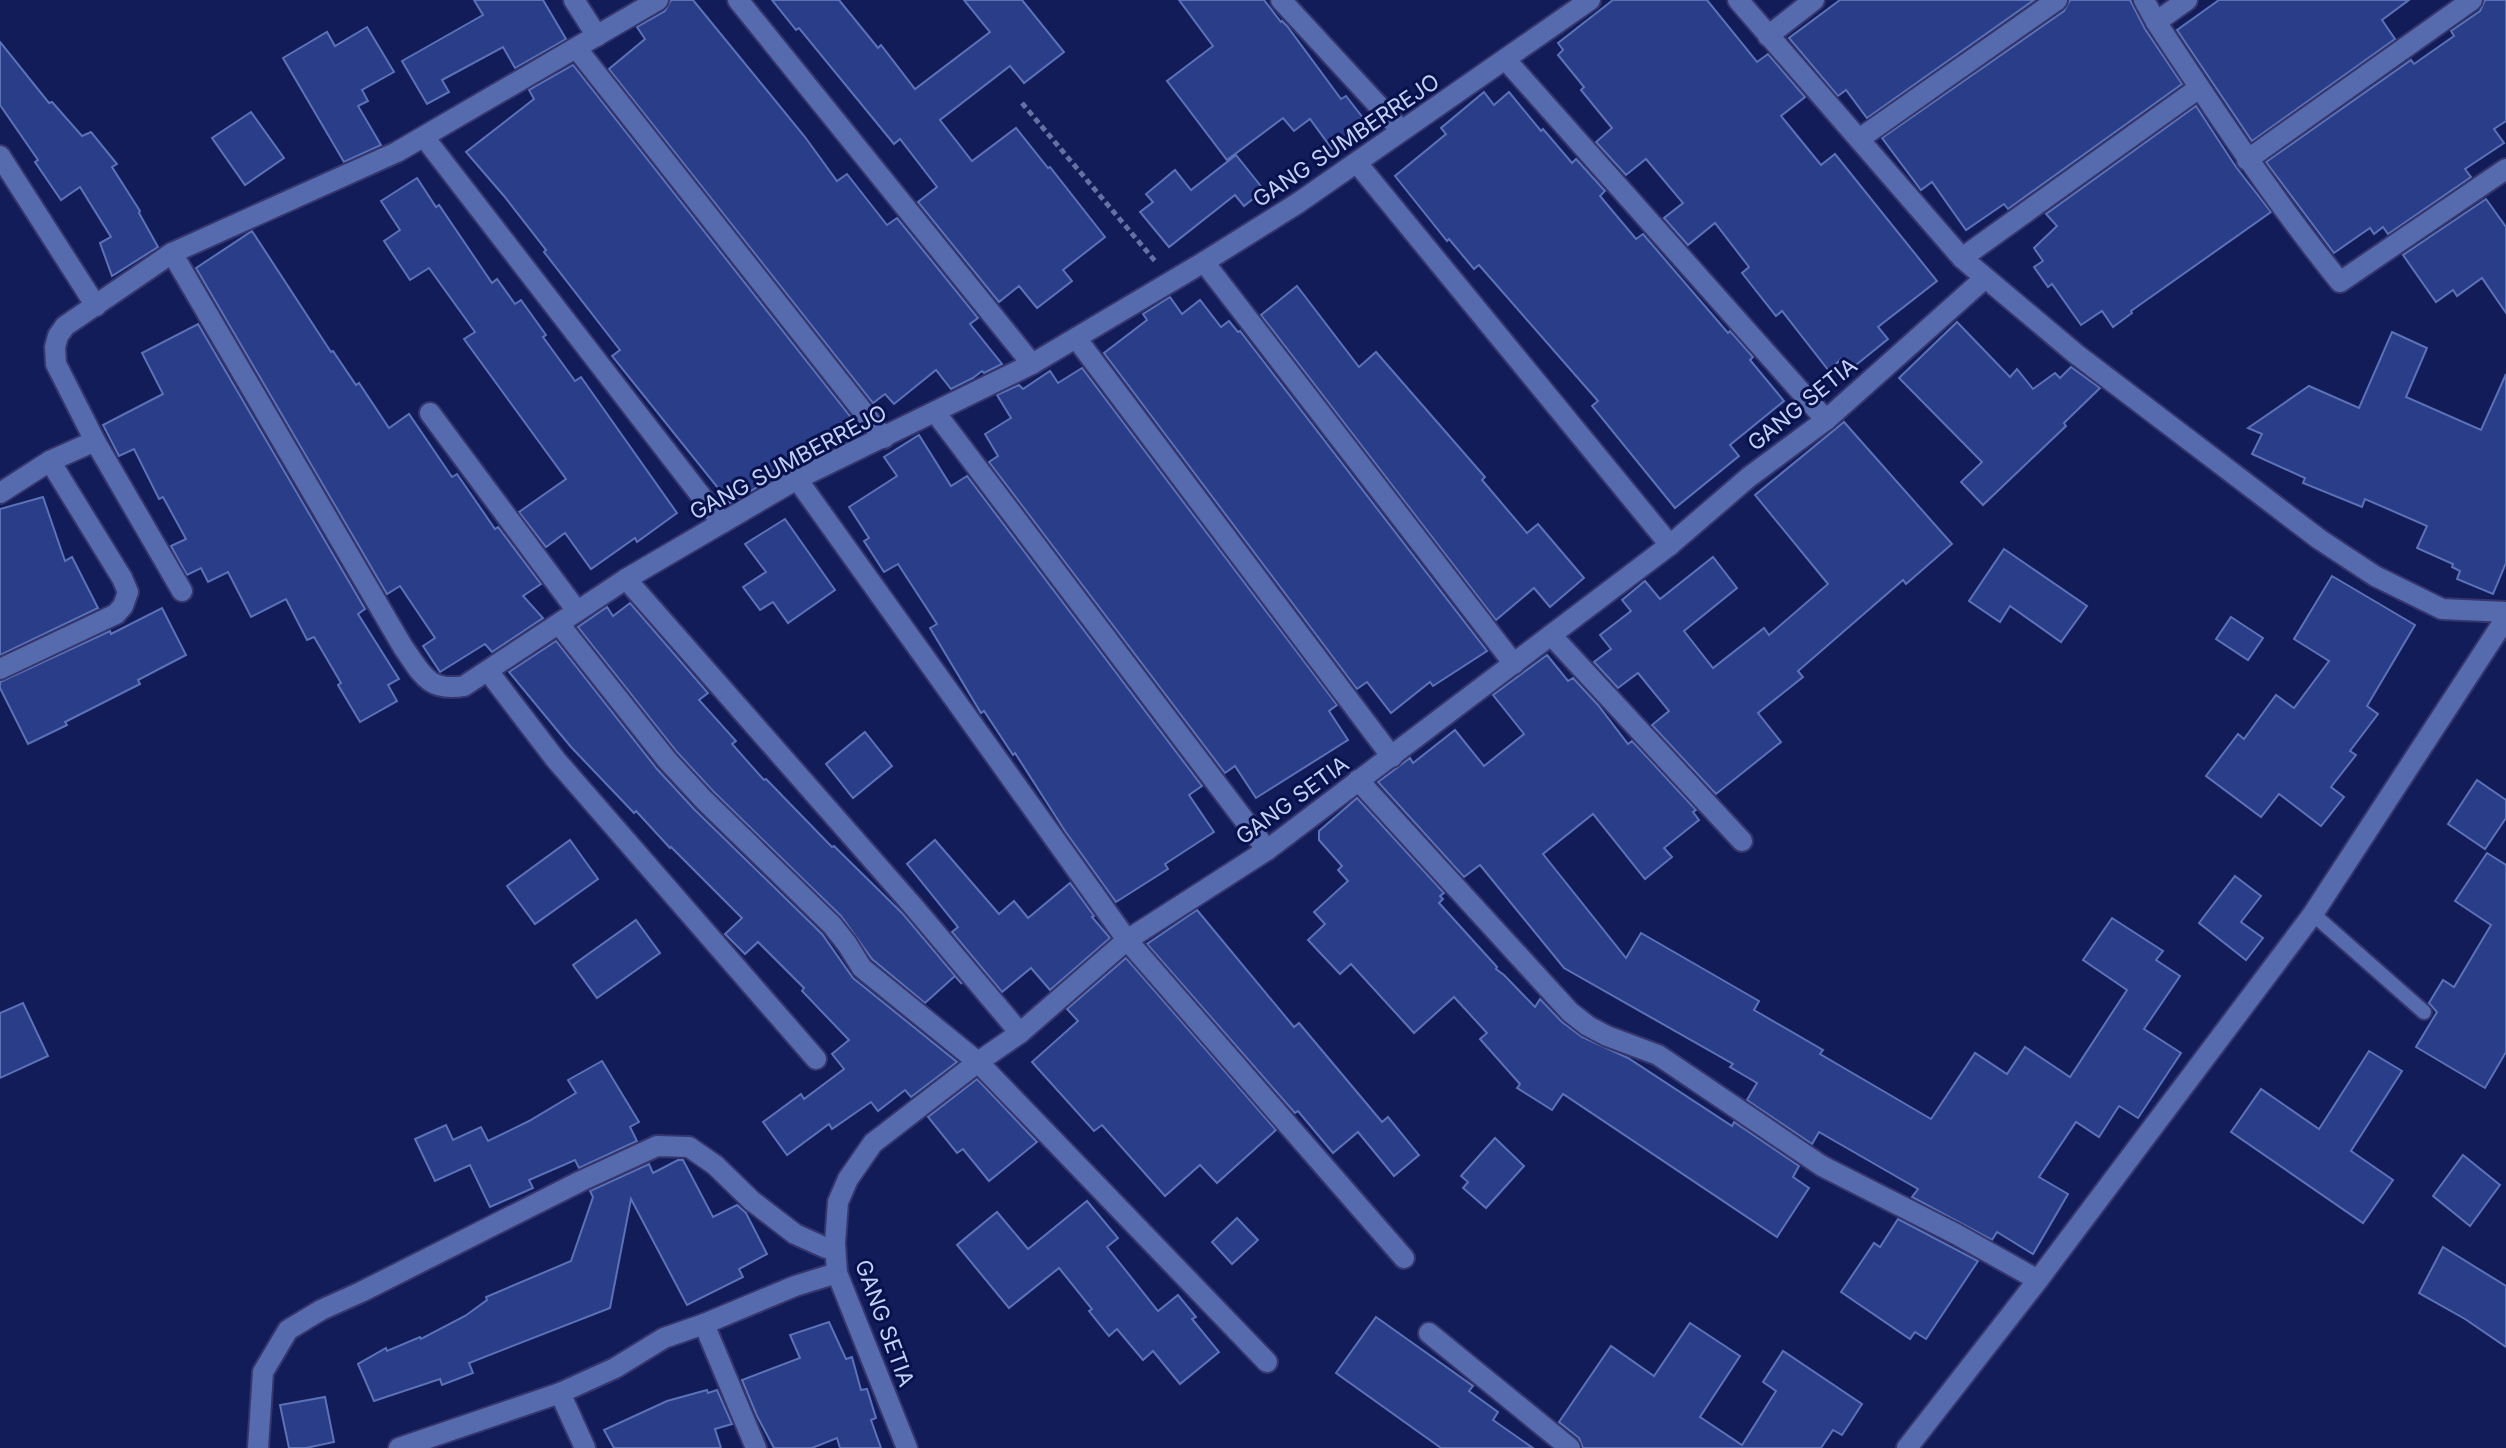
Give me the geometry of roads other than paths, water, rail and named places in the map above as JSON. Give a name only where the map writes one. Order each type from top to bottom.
[{"type":"street","points":[[574,0],[597,36]]},
{"type":"street","points":[[182,591],[95,441],[56,364],[55,347],[65,326],[172,253],[397,152],[658,0]]},
{"type":"street","points":[[738,0],[1032,364]]},
{"type":"street","points":[[1281,0],[1401,130]]},
{"type":"street","name":"GANG SUMBERREJO","points":[[172,253],[403,647],[427,680],[446,689],[464,686],[626,579],[797,479],[1032,364],[1204,262],[1357,163],[1590,0]]},
{"type":"street","points":[[1738,0],[1962,258],[2076,354],[2319,539],[2375,576],[2442,609],[2506,615],[2313,914],[2038,1280],[1907,1448]]},
{"type":"street","points":[[1768,36],[1814,0]]},
{"type":"street","points":[[1859,139],[2057,0]]},
{"type":"street","points":[[2144,0],[2247,160],[2340,282],[2503,178]]},
{"type":"street","points":[[2156,22],[2187,0]]},
{"type":"street","points":[[2247,160],[2472,0]]},
{"type":"street","points":[[577,49],[884,438]]},
{"type":"street","points":[[1506,60],[1826,420]]},
{"type":"street","points":[[1962,258],[2199,88]]},
{"type":"street","points":[[424,137],[722,523]]},
{"type":"street","points":[[0,156],[96,306]]},
{"type":"street","points":[[1357,163],[1670,545]]},
{"type":"street","points":[[1204,262],[1514,664]]},
{"type":"street","name":"GANG SETIA","points":[[907,1448],[837,1273],[835,1243],[838,1202],[848,1179],[873,1143],[1020,1033],[1127,940],[1267,850],[1670,545],[1749,477],[1826,420],[1985,278]]},
{"type":"street","points":[[1076,338],[1392,757]]},
{"type":"street","points":[[935,412],[1267,850]]},
{"type":"street","points":[[430,413],[577,611]]},
{"type":"street","points":[[0,493],[50,461],[95,441]]},
{"type":"street","points":[[0,669],[116,614],[128,592],[50,461]]},
{"type":"street","points":[[797,479],[1127,940],[1404,1258]]},
{"type":"street","points":[[626,579],[1020,1033]]},
{"type":"street","points":[[559,624],[667,760],[832,925],[862,968],[978,1062],[1267,1362]]},
{"type":"street","points":[[1551,635],[1742,841]]},
{"type":"street","points":[[488,671],[556,760],[816,1059]]},
{"type":"street","points":[[1358,780],[1570,1012],[1588,1026],[1658,1055],[1822,1166],[1956,1234],[2038,1280]]},
{"type":"street","points":[[258,1448],[263,1372],[288,1330],[321,1310],[657,1146],[689,1147],[715,1165],[752,1201],[795,1234],[826,1248],[835,1243]]},
{"type":"street","points":[[399,1448],[560,1393],[615,1368],[664,1338],[795,1286],[837,1273]]},
{"type":"street","points":[[704,1324],[756,1448]]},
{"type":"street","points":[[1429,1333],[1570,1448]]},
{"type":"street","points":[[560,1393],[585,1448]]},
{"type":"lane","points":[[2313,914],[2424,1012]]}]
